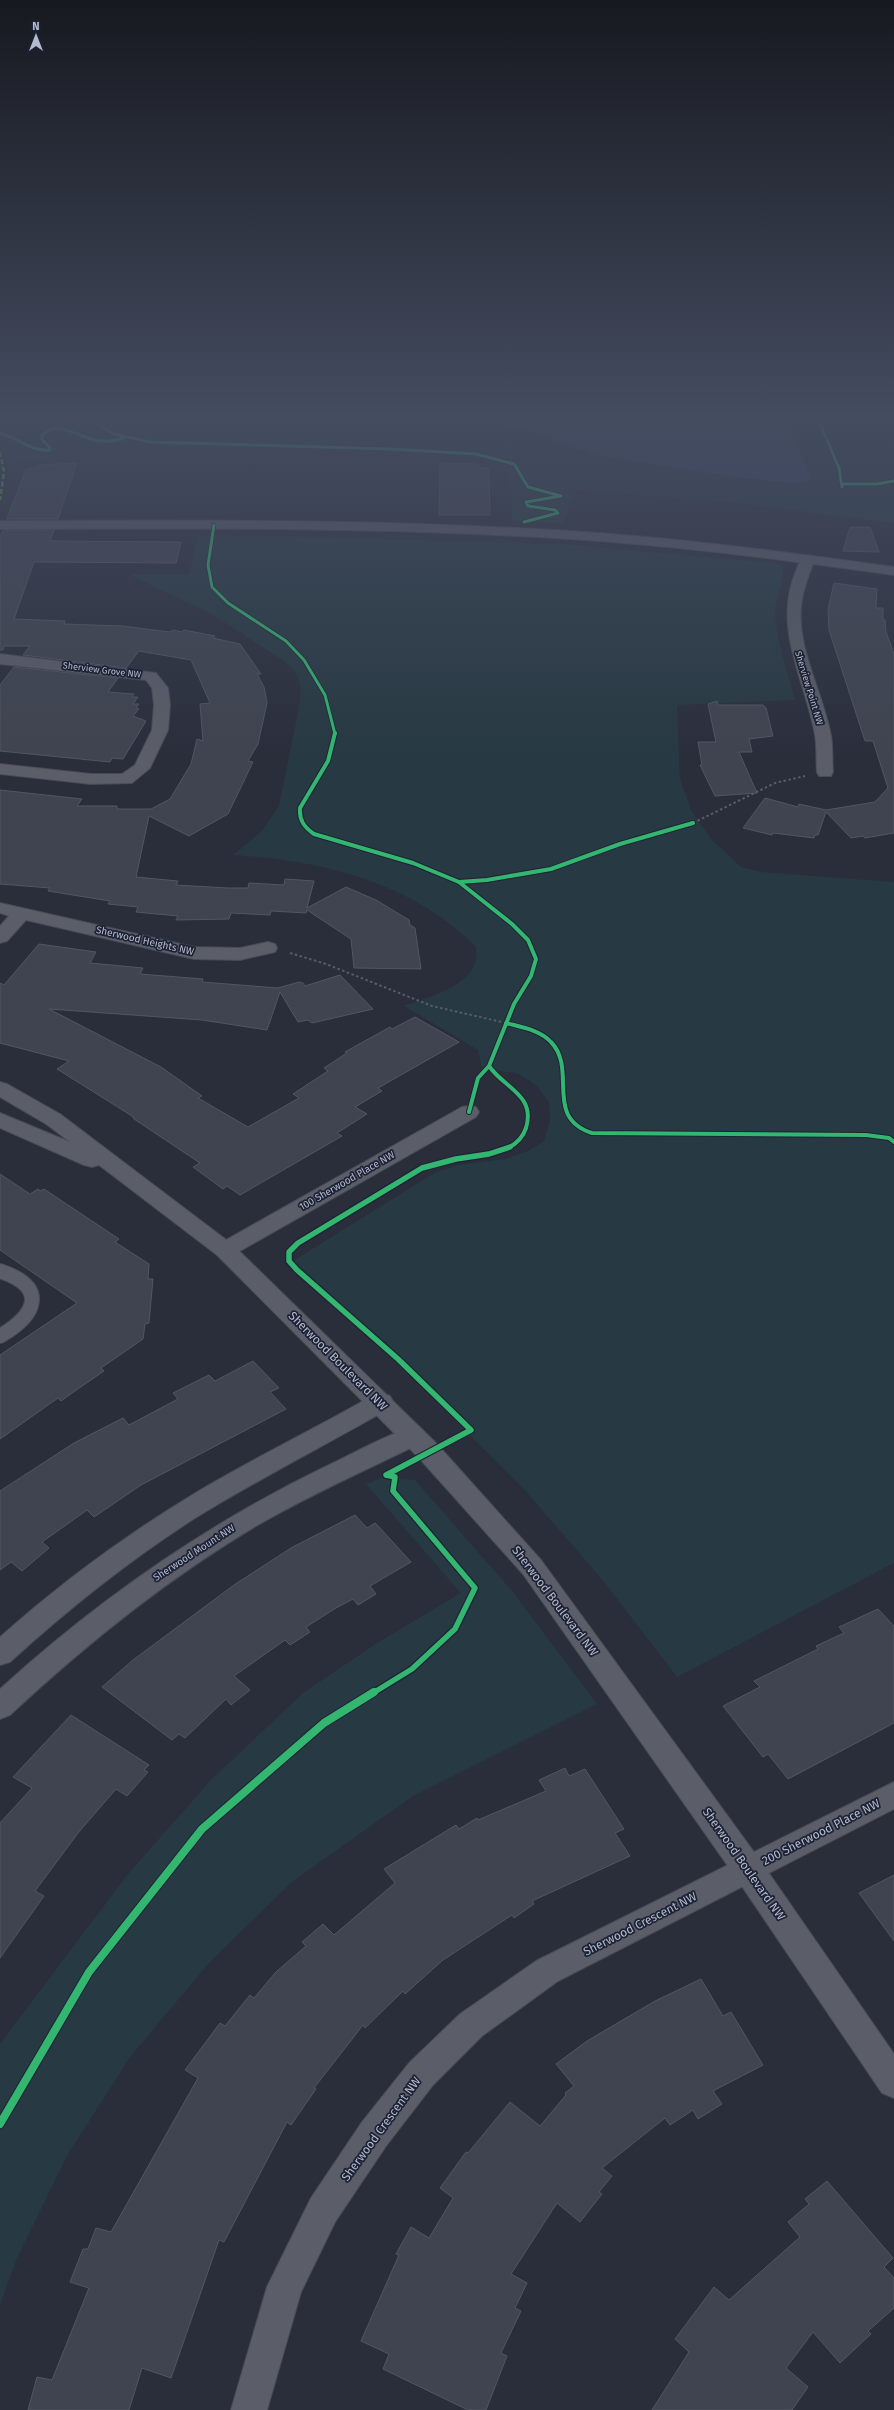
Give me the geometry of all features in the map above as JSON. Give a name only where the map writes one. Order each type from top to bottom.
[{"type":"street","points":[[501,531],[644,541],[808,559],[894,571]]},
{"type":"street","name":"Sherview Point NW","points":[[808,559],[794,592],[796,647],[823,736],[825,772]]},
{"type":"street","name":"Sherview Grove NW","points":[[0,659],[151,676],[160,688],[162,706],[160,730],[142,768],[126,779],[91,779],[0,769]]},
{"type":"street","name":"Sherwood Heights NW","points":[[0,908],[23,912],[194,953],[240,954],[268,948]]},
{"type":"street","points":[[0,937],[23,912]]},
{"type":"street","name":"Sherwood Boulevard NW","points":[[0,1088],[53,1119],[225,1250],[381,1402],[532,1567],[748,1869],[894,2082]]},
{"type":"street","name":"100 Sherwood Place NW","points":[[225,1250],[469,1112]]},
{"type":"street","name":"Sherwood Boulevard NW","points":[[0,1120],[121,1172]]},
{"type":"street","points":[[0,1654],[71,1592],[164,1525],[211,1495],[381,1402]]},
{"type":"street","name":"Sherwood Mount NW","points":[[0,1707],[42,1667],[98,1620],[198,1549],[300,1490],[412,1436]]},
{"type":"street","name":"200 Sherwood Place NW","points":[[748,1869],[894,1795]]},
{"type":"street","name":"Sherwood Crescent NW","points":[[249,2410],[285,2287],[323,2210],[374,2134],[421,2074],[471,2025],[547,1970],[748,1869]]},
{"type":"lane","points":[[0,1271],[14,1274],[29,1285],[34,1300],[28,1316],[14,1330],[0,1336]]},
{"type":"path","points":[[686,825],[775,783],[825,772]]},
{"type":"path","points":[[268,948],[315,959],[431,1006],[464,1015],[506,1023]]},
{"type":"path","points":[[503,1030],[509,1016]]},
{"type":"shaded area","points":[[221,535],[561,544],[775,563],[783,567],[783,578],[775,607],[775,613],[780,645],[795,700],[677,705],[680,779],[691,810],[711,839],[741,867],[762,872],[894,882],[894,1563],[677,1677],[605,1583],[524,1489],[373,1339],[307,1284],[288,1264],[436,1172],[459,1165],[505,1159],[528,1151],[544,1141],[550,1120],[549,1102],[536,1085],[517,1073],[482,1069],[478,1050],[404,1006],[446,990],[465,978],[472,970],[476,960],[476,947],[451,925],[423,906],[364,878],[299,862],[233,855],[261,832],[279,806],[300,702],[300,684],[296,674],[284,661],[215,616],[132,576],[131,574],[189,574],[198,536]]},
{"type":"shaded area","points":[[382,1478],[415,1480],[512,1591],[597,1704],[413,1796],[293,1881],[209,1963],[130,2057],[68,2154],[17,2258],[0,2305],[0,2044],[128,1874],[211,1780],[303,1693],[377,1643],[461,1593],[366,1484]]},
{"type":"building","points":[[2,531],[53,531],[50,541],[181,542],[176,563],[34,562],[14,619],[65,621],[64,624],[123,626],[170,632],[173,630],[182,632],[184,630],[215,636],[213,638],[240,644],[261,674],[257,674],[264,687],[267,703],[258,744],[248,761],[253,762],[228,814],[189,836],[149,816],[136,877],[178,881],[176,885],[228,888],[248,888],[249,883],[284,885],[285,879],[314,881],[307,908],[346,887],[376,900],[409,920],[410,925],[415,928],[421,969],[354,968],[351,939],[307,910],[306,913],[271,911],[270,915],[231,913],[229,919],[176,920],[178,916],[136,912],[138,907],[108,904],[110,901],[48,891],[50,888],[0,884],[0,790],[82,799],[77,806],[117,806],[117,809],[151,809],[170,799],[191,764],[197,739],[203,741],[200,704],[210,703],[191,660],[139,651],[126,668],[23,655],[30,646],[4,646],[3,650],[0,650],[0,537]]},
{"type":"building","points":[[849,531],[872,531],[879,552],[843,551]]},
{"type":"building","points":[[834,583],[877,589],[876,608],[883,608],[883,620],[885,620],[886,632],[894,654],[894,833],[865,838],[863,836],[851,838],[826,812],[818,835],[815,835],[814,838],[773,833],[772,835],[743,828],[765,798],[798,807],[799,804],[826,810],[875,802],[888,788],[873,741],[865,741],[829,630],[828,610]]},
{"type":"building","points":[[14,667],[118,678],[108,692],[134,694],[132,697],[138,697],[133,704],[139,704],[136,708],[139,709],[133,716],[146,721],[123,759],[112,758],[110,762],[0,751],[0,685]]},
{"type":"building","points":[[717,701],[718,705],[763,705],[766,708],[773,736],[749,739],[752,752],[739,752],[757,793],[715,796],[700,765],[702,765],[698,742],[716,742],[708,704]]},
{"type":"building","points":[[39,944],[96,952],[90,963],[143,968],[140,974],[203,979],[202,982],[278,988],[299,982],[303,983],[305,986],[340,975],[373,1009],[312,1023],[308,1020],[298,1022],[280,992],[267,1030],[202,1020],[49,1009],[161,1067],[202,1096],[198,1098],[248,1127],[299,1098],[293,1094],[328,1071],[324,1068],[347,1053],[345,1052],[390,1027],[392,1029],[415,1017],[459,1042],[378,1088],[382,1091],[355,1107],[367,1114],[337,1133],[342,1136],[240,1195],[227,1186],[223,1189],[193,1167],[200,1163],[134,1119],[132,1116],[57,1069],[69,1061],[0,1043],[0,983],[4,985]]},
{"type":"building","points":[[0,1174],[30,1194],[38,1189],[40,1191],[44,1189],[119,1239],[115,1242],[149,1264],[148,1279],[153,1279],[149,1323],[145,1324],[143,1339],[101,1368],[104,1371],[61,1401],[58,1398],[0,1439],[0,1355],[77,1303],[0,1250]]},
{"type":"building","points":[[253,1361],[279,1388],[270,1392],[286,1409],[141,1485],[94,1517],[87,1510],[42,1542],[49,1548],[22,1571],[11,1562],[0,1570],[0,1491],[74,1443],[123,1418],[129,1425],[178,1399],[173,1393],[209,1375],[215,1381]]},
{"type":"building","points":[[355,1515],[367,1528],[375,1523],[411,1562],[370,1586],[376,1594],[358,1605],[353,1599],[336,1608],[306,1627],[310,1632],[290,1645],[285,1640],[234,1676],[250,1690],[231,1705],[226,1699],[185,1738],[179,1734],[172,1740],[102,1687],[133,1660],[234,1585],[291,1548]]},
{"type":"building","points":[[878,1609],[894,1626],[894,1723],[788,1779],[768,1754],[763,1757],[723,1706],[760,1687],[754,1681],[818,1649],[816,1646],[844,1633],[839,1627]]},
{"type":"building","points":[[71,1715],[149,1765],[144,1770],[148,1772],[127,1796],[116,1789],[78,1833],[35,1891],[44,1896],[0,1958],[0,1823],[32,1788],[13,1777]]},
{"type":"building","points":[[565,1768],[569,1776],[585,1769],[624,1829],[615,1833],[630,1856],[532,1901],[534,1904],[514,1918],[512,1915],[443,1960],[405,1994],[403,1991],[365,2028],[363,2025],[314,2088],[316,2089],[291,2125],[287,2122],[224,2242],[219,2240],[171,2378],[142,2368],[129,2410],[28,2410],[37,2377],[52,2380],[89,2288],[70,2282],[83,2249],[88,2249],[96,2228],[111,2232],[198,2078],[185,2070],[220,2023],[225,2026],[250,1995],[254,1998],[276,1972],[306,1946],[302,1942],[323,1924],[334,1935],[395,1883],[384,1869],[456,1825],[459,1829],[477,1818],[478,1820],[546,1791],[539,1780]]},
{"type":"building","points":[[894,1875],[894,1941],[859,1893]]},
{"type":"building","points":[[701,1979],[723,2016],[731,2012],[763,2065],[713,2091],[722,2104],[698,2119],[693,2110],[670,2125],[665,2118],[602,2168],[612,2176],[599,2192],[602,2194],[580,2222],[557,2203],[511,2274],[527,2283],[515,2308],[521,2311],[501,2353],[507,2356],[486,2410],[468,2410],[383,2369],[389,2354],[361,2341],[399,2255],[396,2254],[411,2227],[429,2238],[453,2198],[440,2188],[466,2152],[468,2153],[510,2102],[540,2126],[566,2095],[565,2093],[574,2086],[556,2064],[587,2041],[655,2001]]},
{"type":"building","points":[[827,2181],[893,2258],[884,2267],[894,2278],[894,2308],[868,2331],[871,2334],[840,2363],[813,2332],[786,2368],[808,2387],[792,2410],[652,2410],[689,2352],[675,2339],[714,2287],[729,2300],[800,2237],[788,2222],[809,2204],[805,2199]]},
{"type":"cycle path","points":[[213,531],[208,556],[208,574],[212,587],[216,593],[228,603],[274,632],[296,650],[312,670],[319,682],[333,719],[335,736],[332,753],[315,785],[300,808],[302,823],[314,834],[413,863],[459,882],[512,924],[528,940],[536,959],[531,976],[514,1004],[489,1066],[478,1078],[469,1112]]},
{"type":"cycle path","points":[[459,882],[487,880],[551,869],[620,844],[693,823]]},
{"type":"cycle path","points":[[506,1023],[540,1034],[546,1037],[555,1047],[559,1060],[566,1114],[575,1125],[592,1133],[866,1135],[889,1138],[894,1142]]},
{"type":"cycle path","points":[[386,1475],[471,1430],[398,1359],[297,1270],[289,1261],[289,1252],[298,1243],[390,1188],[417,1170],[452,1160],[500,1151],[519,1141],[525,1133],[528,1122],[526,1102],[521,1095],[500,1080],[489,1066]]},
{"type":"cycle path","points":[[0,2124],[89,1972],[202,1829],[324,1723],[412,1669],[455,1629],[475,1588],[393,1491],[395,1477],[386,1475]]}]
